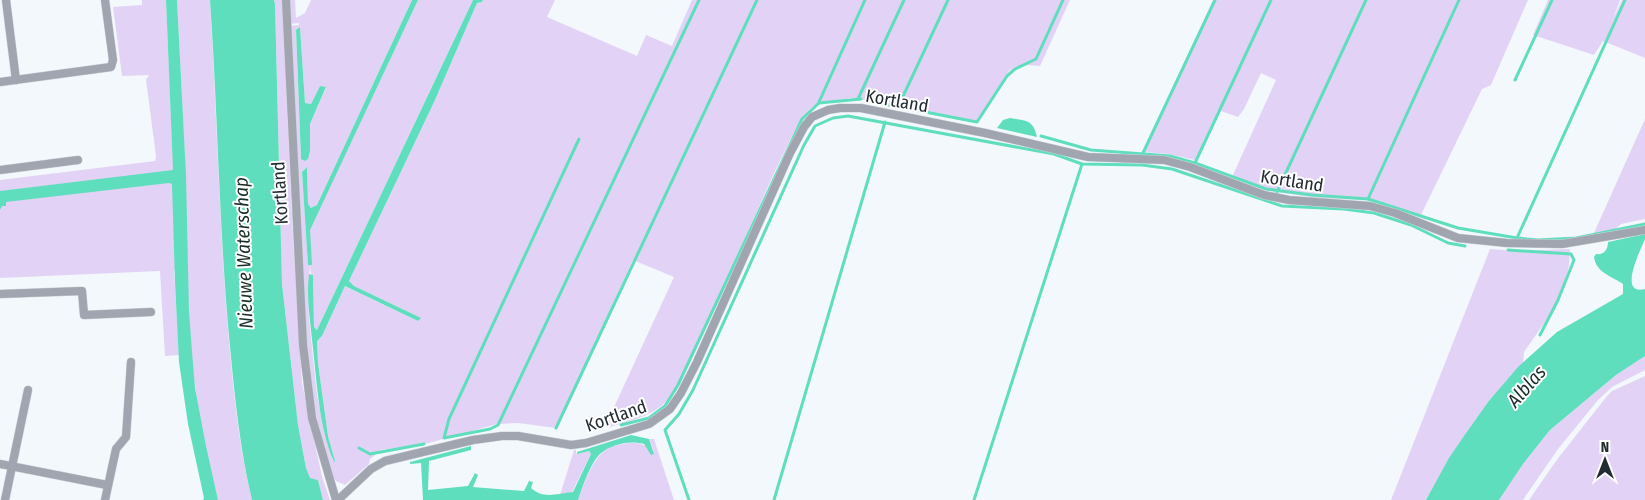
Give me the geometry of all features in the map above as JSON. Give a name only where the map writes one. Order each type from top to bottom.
[{"type":"street","points":[[6,0],[16,80]]},
{"type":"street","points":[[0,82],[111,67],[113,60],[105,0]]},
{"type":"street","name":"Kortland","points":[[286,0],[303,345],[312,418],[337,500],[371,469],[385,461],[473,440],[502,436],[518,436],[571,445],[586,444],[650,424],[662,416],[682,393],[790,153],[804,127],[812,117],[828,110],[861,108],[984,133],[1088,157],[1164,160],[1190,167],[1264,195],[1289,200],[1370,206],[1395,213],[1458,238],[1507,243],[1562,244],[1645,230]]},
{"type":"street","points":[[0,170],[78,160]]},
{"type":"street","points":[[0,294],[82,290],[84,314],[151,312]]},
{"type":"street","points":[[105,500],[116,449],[126,437],[130,362]]},
{"type":"street","points":[[5,500],[28,390]]},
{"type":"street","points":[[0,464],[107,485]]},
{"type":"shaded area","points":[[142,0],[166,0],[173,162],[185,161],[177,0],[210,0],[229,342],[240,441],[252,500],[218,500],[202,430],[195,387],[187,268],[174,270],[179,355],[165,356],[160,271],[0,278],[0,180],[155,161],[156,156],[146,80],[149,75],[122,76],[113,7],[142,5]]},
{"type":"shaded area","points":[[274,0],[282,0],[302,383],[322,477],[330,500],[323,500],[318,480],[309,478],[306,468],[298,425],[282,284]]},
{"type":"shaded area","points":[[288,0],[295,0],[296,18],[305,13],[311,0],[412,0],[317,205],[311,208],[308,204],[307,167],[302,172],[308,264],[311,265],[309,230],[418,0],[473,0],[317,330],[314,327],[313,275],[311,274],[310,267],[308,285],[309,318],[317,395],[325,435],[333,461],[335,461],[328,436],[318,363],[317,341],[322,336],[345,286],[418,321],[420,318],[354,286],[349,281],[435,100],[477,3],[483,0],[555,0],[547,17],[637,56],[646,35],[672,46],[692,0],[1070,0],[1040,66],[1020,66],[1009,71],[976,123],[852,98],[820,103],[811,108],[796,128],[776,169],[676,391],[654,411],[610,427],[609,418],[674,277],[633,260],[556,428],[518,423],[497,424],[429,443],[381,450],[370,459],[369,464],[345,485],[336,481],[329,472],[318,428],[307,354],[289,26],[299,25],[299,23],[289,24]],"holes":[[[300,27],[305,103],[311,104],[320,86],[326,88],[310,124],[310,150],[301,159],[296,30]]]},
{"type":"shaded area","points":[[1213,0],[1528,0],[1491,85],[1482,89],[1421,215],[1370,200],[1317,198],[1264,190],[1232,177],[1276,80],[1261,73],[1244,109],[1238,117],[1218,110],[1195,160],[1168,154],[1143,152]]},
{"type":"shaded area","points":[[1548,0],[1620,0],[1613,19],[1622,0],[1645,0],[1645,58],[1603,41],[1594,55],[1533,35]]},
{"type":"shaded area","points":[[1645,119],[1645,219],[1621,224],[1613,231],[1594,233]]},
{"type":"shaded area","points":[[1490,249],[1518,251],[1570,249],[1569,266],[1562,291],[1545,322],[1524,352],[1523,363],[1488,402],[1466,433],[1426,500],[1391,500]]},
{"type":"shaded area","points":[[1645,356],[1645,370],[1612,387],[1598,400],[1558,449],[1523,500],[1499,500],[1523,464],[1550,430],[1616,375]]},
{"type":"shaded area","points":[[1645,376],[1645,500],[1529,500],[1556,461],[1607,396],[1612,391]]},
{"type":"shaded area","points":[[649,439],[654,439],[674,500],[578,500],[591,469],[603,452],[619,444],[636,443],[654,452]]},
{"type":"shaded area","points":[[574,450],[576,450],[576,454],[589,451],[591,454],[572,492],[560,495]]},
{"type":"water","points":[[166,0],[177,0],[186,175],[189,312],[195,388],[218,500],[203,500],[188,424],[179,362],[172,184],[6,202],[6,206],[2,206],[0,210],[0,191],[173,170]]},
{"type":"water","name":"Nieuwe Waterschap","points":[[210,0],[274,0],[275,4],[282,284],[298,425],[306,468],[310,478],[318,480],[323,500],[252,500],[238,424],[226,304]]},
{"type":"water","points":[[412,0],[418,0],[310,230],[312,265],[308,265],[302,172],[307,167],[308,204],[311,208],[317,205]]},
{"type":"water","points":[[473,0],[483,0],[477,3],[435,100],[349,281],[354,286],[421,318],[418,321],[345,286],[322,336],[317,341],[318,363],[328,436],[334,462],[321,418],[309,307],[309,274],[313,275],[314,327],[317,330]]},
{"type":"water","points":[[300,27],[305,103],[311,104],[320,86],[326,87],[310,124],[310,150],[308,159],[305,161],[301,159],[296,30]]},
{"type":"water","points":[[1010,118],[1031,124],[1037,137],[997,128],[1003,120]]},
{"type":"water","name":"Alblas","points":[[1645,234],[1645,239],[1633,270],[1632,279],[1633,286],[1637,289],[1645,289],[1645,356],[1616,375],[1550,430],[1523,464],[1499,500],[1426,500],[1449,458],[1466,433],[1488,402],[1518,367],[1557,332],[1623,294],[1623,284],[1605,274],[1598,267],[1594,257],[1596,254],[1601,254],[1605,251],[1608,242]]},
{"type":"water","points":[[631,435],[649,439],[654,454],[651,455],[644,444],[633,442],[621,444],[604,451],[593,463],[578,500],[423,500],[421,463],[410,464],[410,462],[471,446],[471,450],[429,461],[428,490],[468,486],[475,473],[478,475],[473,487],[524,491],[529,481],[533,482],[531,488],[541,494],[573,492],[591,454],[589,451],[577,454],[577,452]]},
{"type":"waterway","points":[[579,139],[449,419],[444,438],[490,429],[498,425],[699,0]]},
{"type":"waterway","points":[[556,428],[757,0]]},
{"type":"waterway","points":[[819,102],[865,0]]},
{"type":"waterway","points":[[858,99],[904,0]]},
{"type":"waterway","points":[[898,107],[948,0]]},
{"type":"waterway","points":[[868,101],[977,122],[1007,76],[1015,69],[1036,59],[1063,0]]},
{"type":"waterway","points":[[1143,153],[1215,0]]},
{"type":"waterway","points":[[1195,163],[1271,0]]},
{"type":"waterway","points":[[1277,192],[1366,0]]},
{"type":"waterway","points":[[1368,199],[1459,0]]},
{"type":"waterway","points":[[1515,80],[1552,0]]},
{"type":"waterway","points":[[1517,238],[1625,0]]},
{"type":"waterway","points":[[621,425],[649,418],[665,406],[678,385],[802,119],[819,103],[861,99]]},
{"type":"waterway","points":[[689,500],[665,430],[679,414],[693,390],[804,145],[815,126],[833,118],[848,116],[1054,154],[1082,164],[1142,165],[1172,169],[1282,206],[1344,209],[1374,213],[1411,225],[1448,243],[1465,246]]},
{"type":"waterway","points":[[774,500],[885,122]]},
{"type":"waterway","points":[[1041,136],[1091,150],[1170,156],[1195,163],[1266,189],[1368,199],[1458,228],[1517,238],[1538,240],[1576,238],[1645,224]]},
{"type":"waterway","points":[[974,500],[1082,164]]},
{"type":"waterway","points":[[1508,250],[1571,254],[1574,260],[1558,300],[1540,335]]},
{"type":"waterway","points":[[359,448],[370,454],[424,444]]}]
